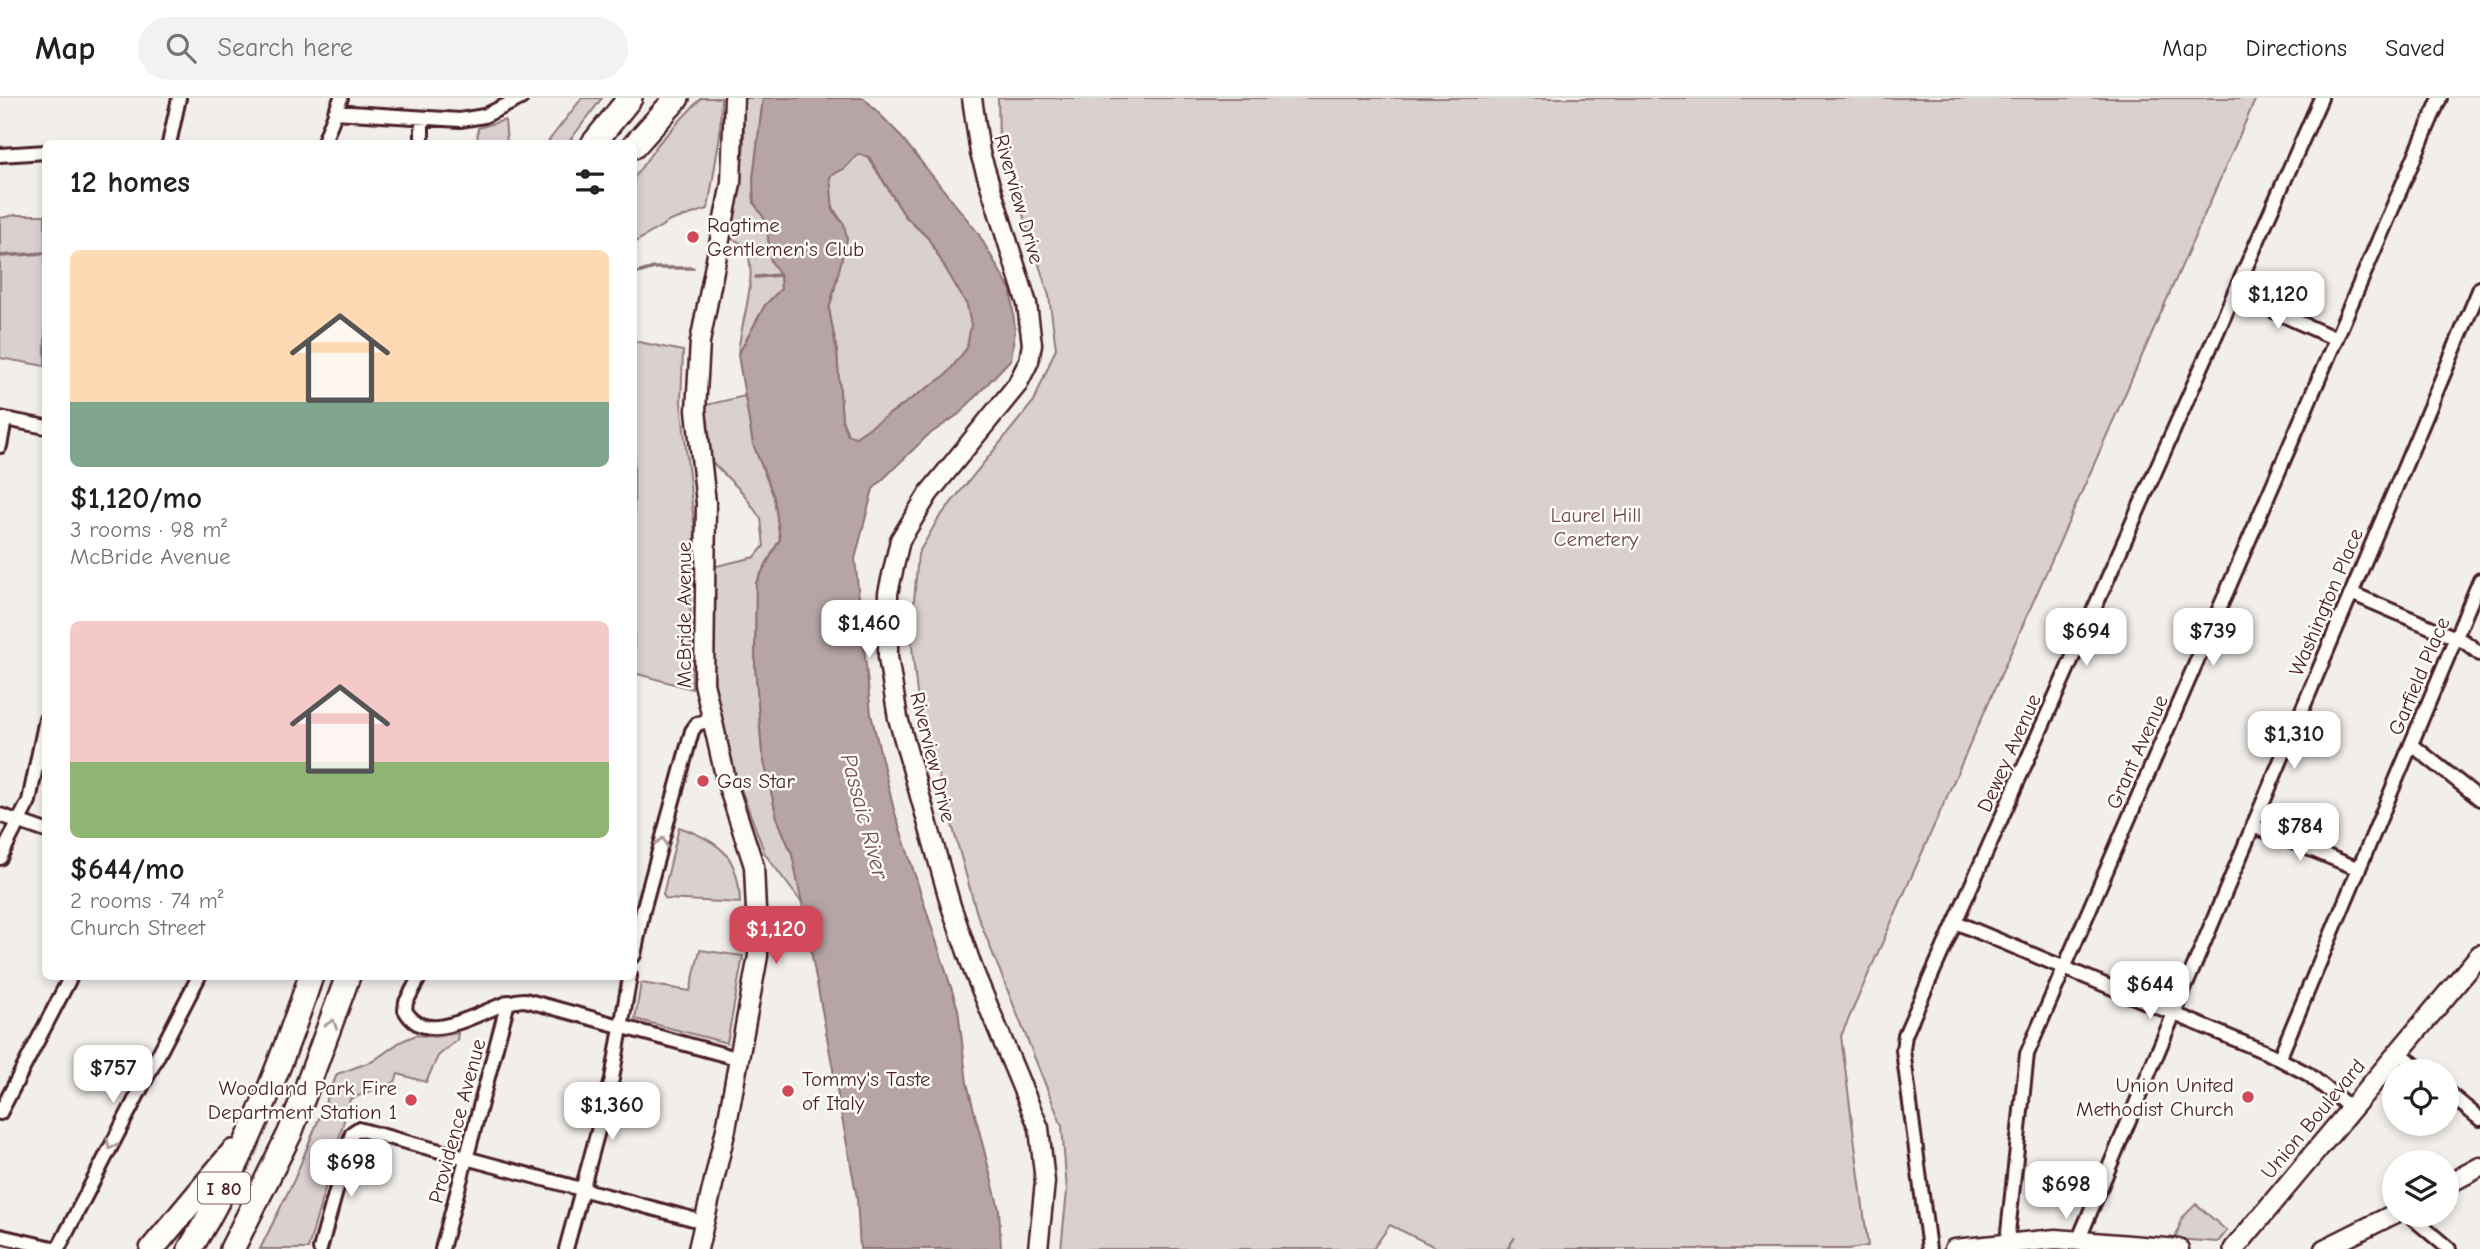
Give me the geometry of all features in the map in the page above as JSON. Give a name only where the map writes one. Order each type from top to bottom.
[{"type":"highway","points":[[596,140],[630,98]]},
{"type":"highway","points":[[637,143],[677,98]]},
{"type":"highway","name":"I 80","points":[[190,1249],[254,1126],[309,980]]},
{"type":"highway","name":"I 80","points":[[232,1249],[269,1179],[304,1100],[347,980]]},
{"type":"highway","points":[[152,1249],[254,1126]]},
{"type":"highway","points":[[250,1249],[269,1179]]},
{"type":"main road","name":"McBride Avenue","points":[[698,1249],[740,1059],[758,957],[757,885],[711,720],[704,683],[706,503],[696,384],[700,342],[731,183],[734,98]]},
{"type":"main road","name":"Riverview Drive","points":[[972,98],[986,180],[1030,317],[1030,353],[1017,385],[929,493],[900,540],[888,593],[888,657],[903,739],[951,906],[974,972],[1039,1128],[1045,1182],[1038,1249]]},
{"type":"main road","name":"Union Boulevard","points":[[2234,1249],[2478,960]]},
{"type":"main road","points":[[2459,1178],[2480,1167]]},
{"type":"main road","points":[[2324,1249],[2382,1220]]},
{"type":"main road","points":[[1954,1249],[2007,1242],[2078,1241],[2179,1249]]},
{"type":"street","points":[[170,140],[179,98]]},
{"type":"street","points":[[324,140],[341,98]]},
{"type":"street","points":[[335,112],[473,119],[521,98]]},
{"type":"street","name":"Dewey Avenue","points":[[1929,1249],[1903,1042],[2321,98]]},
{"type":"street","name":"Grant Avenue","points":[[2007,1242],[2023,1065],[2440,98]]},
{"type":"street","points":[[422,118],[422,140]]},
{"type":"street","points":[[0,155],[42,152]]},
{"type":"street","name":"Washington Place","points":[[2078,1241],[2480,288]]},
{"type":"street","points":[[2234,293],[2336,339]]},
{"type":"street","points":[[0,446],[2,419],[42,426]]},
{"type":"street","name":"Garfield Place","points":[[2279,1059],[2480,580]]},
{"type":"street","points":[[2351,593],[2455,638],[2480,654]]},
{"type":"street","points":[[637,940],[692,731],[698,724],[711,720]]},
{"type":"street","points":[[0,858],[32,793],[42,740]]},
{"type":"street","points":[[2411,744],[2480,799]]},
{"type":"street","points":[[0,815],[42,829]]},
{"type":"street","points":[[2253,826],[2359,869]]},
{"type":"street","points":[[1955,922],[2279,1059],[2308,1074],[2352,1109]]},
{"type":"street","points":[[0,1113],[69,980]]},
{"type":"street","points":[[0,1236],[57,1249],[197,980]]},
{"type":"street","points":[[418,980],[405,1002],[405,1010],[415,1024],[424,1027],[444,1027],[508,1002],[525,1000],[740,1059]]},
{"type":"street","points":[[566,1249],[612,1079],[629,980]]},
{"type":"street","name":"Providence Avenue","points":[[442,1249],[508,1002]]},
{"type":"street","points":[[2399,1052],[2407,1059]]},
{"type":"street","points":[[2459,1102],[2480,1119]]},
{"type":"street","points":[[320,1249],[352,1133],[358,1129],[704,1222]]},
{"type":"street","points":[[2423,1227],[2449,1249]]},
{"type":"green space","points":[[582,98],[602,98],[570,140],[549,140]]},
{"type":"green space","points":[[701,98],[721,98],[720,135],[708,209],[670,221],[637,241],[637,174],[658,144]]},
{"type":"green space","points":[[744,98],[763,98],[753,179],[754,203],[766,221],[771,261],[780,275],[781,289],[765,305],[738,355],[751,271],[745,245],[732,239],[744,145]]},
{"type":"green space","name":"Laurel Hill Cemetery","points":[[998,98],[2256,98],[1841,1036],[1868,1246],[1849,1249],[1508,1249],[1515,1237],[1507,1249],[1439,1249],[1390,1225],[1373,1249],[1061,1249],[1067,1191],[1062,1126],[977,914],[918,703],[911,637],[918,554],[938,519],[1034,401],[1056,348],[1049,296],[999,139]]},
{"type":"green space","points":[[505,120],[507,140],[477,140],[478,128]]},
{"type":"green space","points":[[858,154],[868,157],[905,216],[928,238],[967,305],[971,325],[967,348],[946,375],[856,437],[848,436],[842,420],[837,352],[829,309],[837,279],[844,224],[833,207],[829,189],[830,176],[845,168]]},
{"type":"green space","points":[[42,215],[42,365],[0,358],[0,218]]},
{"type":"green space","points":[[637,342],[683,351],[681,402],[695,532],[690,592],[692,689],[637,674]]},
{"type":"green space","points":[[745,396],[753,444],[774,497],[780,539],[756,583],[755,664],[762,752],[777,818],[792,854],[802,903],[765,854],[730,759],[718,711],[711,651],[712,567],[755,557],[764,546],[761,519],[743,493],[710,460],[706,405]]},
{"type":"green space","points":[[679,827],[706,839],[725,853],[736,873],[740,903],[666,899],[663,895]]},
{"type":"green space","points":[[700,950],[743,956],[727,1043],[635,1019],[641,983],[690,991]]},
{"type":"green space","points":[[458,1033],[457,1040],[438,1056],[426,1082],[398,1074],[395,1082],[350,1099],[308,1249],[260,1249],[294,1180],[337,1074],[373,1061],[400,1042],[416,1035],[434,1037]]},
{"type":"green space","points":[[2196,1204],[2227,1231],[2218,1242],[2175,1239],[2182,1218]]},
{"type":"water","name":"Passaic River","points":[[763,98],[864,98],[898,133],[978,233],[1011,291],[1015,331],[1011,359],[959,414],[927,436],[873,489],[855,559],[871,714],[894,810],[958,1009],[967,1083],[999,1209],[1001,1249],[860,1249],[857,1198],[802,903],[792,854],[777,818],[762,752],[755,664],[756,583],[780,539],[774,497],[753,444],[738,355],[765,305],[781,289],[780,275],[771,261],[766,221],[754,203],[753,180]],"holes":[[[858,154],[869,157],[905,216],[928,238],[967,305],[971,325],[967,348],[946,375],[856,437],[848,435],[842,420],[837,352],[829,309],[847,239],[844,224],[833,211],[830,176],[845,168]]]},
{"type":"waterway","points":[[0,256],[42,253]]},
{"type":"waterway","points":[[637,273],[654,268],[693,268]]},
{"type":"waterway","points":[[756,277],[780,275]]},
{"type":"place","name":"Ragtime Gentlemen's Club","points":[[693,237]]},
{"type":"place","name":"Gas Star","points":[[703,781]]},
{"type":"place","name":"Tommy's Taste of Italy","points":[[788,1091]]},
{"type":"place","name":"Union United Methodist Church","points":[[2248,1097]]},
{"type":"place","name":"Woodland Park Fire Department Station 1","points":[[411,1100]]}]
